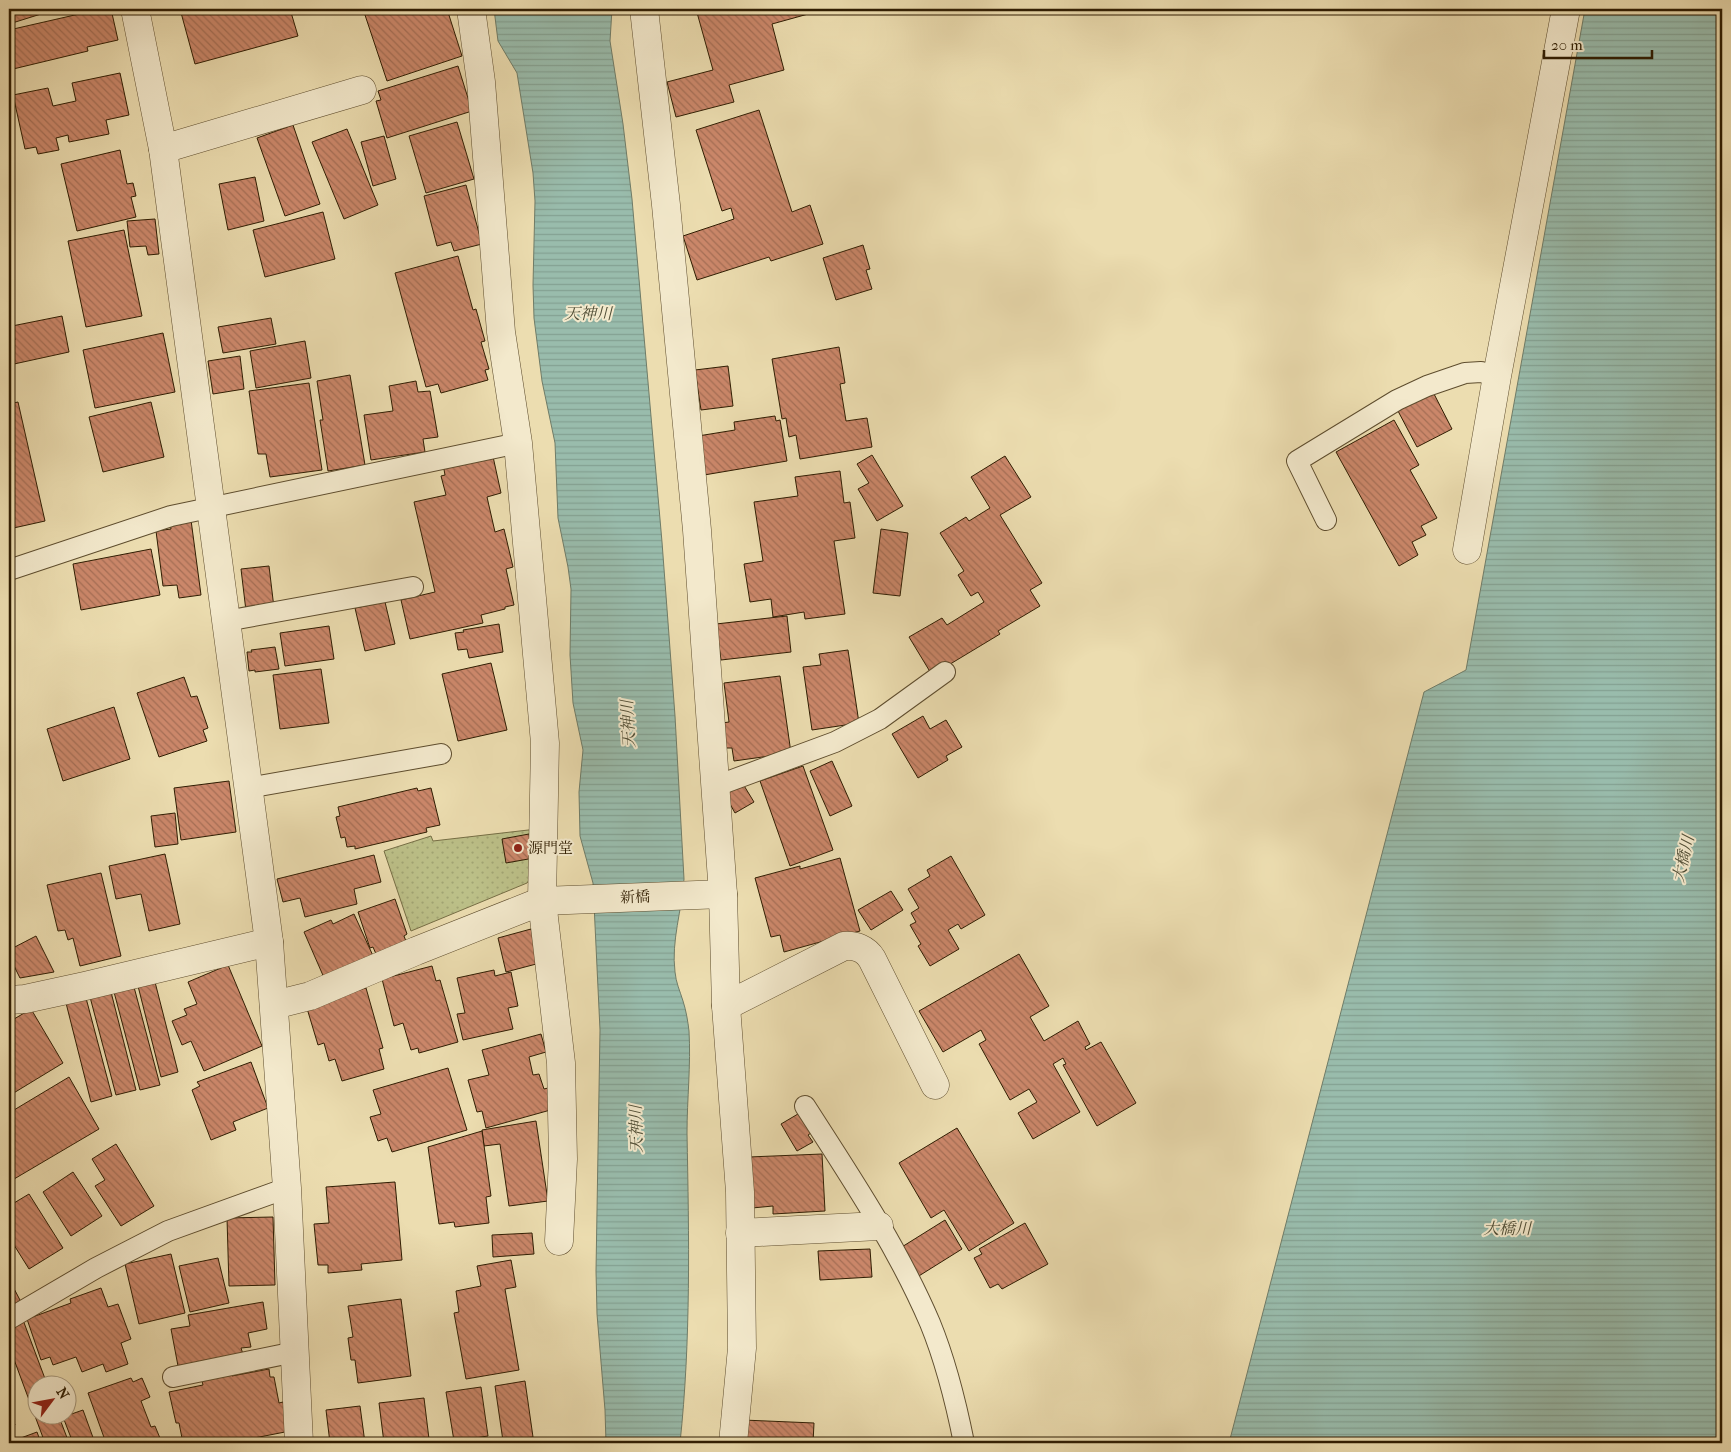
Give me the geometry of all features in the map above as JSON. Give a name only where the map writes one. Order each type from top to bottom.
[{"type":"street","points":[[135,9],[163,149],[268,942],[287,1188],[299,1443]]},
{"type":"street","points":[[471,9],[481,82],[501,332],[518,443],[545,743],[548,901],[561,1063],[562,1159],[559,1241]]},
{"type":"street","points":[[644,9],[666,205],[696,520],[716,786],[719,894],[740,1192],[742,1348],[733,1443]]},
{"type":"street","points":[[1467,550],[1497,376],[1566,9]]},
{"type":"street","points":[[163,149],[362,90]]},
{"type":"street","name":"新橋","points":[[274,1005],[310,996],[416,951],[548,901],[719,894]]},
{"type":"street","points":[[9,1000],[25,999],[85,986],[268,942]]},
{"type":"street","points":[[726,1006],[844,946],[856,946],[869,954],[872,959],[935,1085]]},
{"type":"street","points":[[740,1233],[879,1226]]},
{"type":"lane","points":[[1326,520],[1297,460],[1397,400],[1427,386],[1465,373],[1481,372],[1497,376]]},
{"type":"lane","points":[[9,570],[171,516],[518,443]]},
{"type":"lane","points":[[226,621],[413,587]]},
{"type":"lane","points":[[716,786],[835,742],[880,719],[945,672]]},
{"type":"lane","points":[[248,788],[440,754]]},
{"type":"lane","points":[[805,1106],[879,1226],[905,1272],[930,1324],[943,1359],[964,1443]]},
{"type":"lane","points":[[9,1319],[96,1268],[168,1231],[287,1188]]},
{"type":"lane","points":[[173,1377],[295,1352]]},
{"type":"green space","points":[[537,829],[536,870],[527,883],[411,931],[384,851],[431,836],[433,841]]},
{"type":"water","name":"天神川","points":[[494,9],[612,9],[610,41],[632,199],[662,542],[675,716],[684,879],[674,949],[676,980],[687,1016],[689,1031],[687,1133],[688,1327],[680,1443],[606,1443],[596,1271],[600,1030],[593,883],[580,836],[579,792],[583,750],[573,703],[570,655],[571,589],[558,518],[555,443],[542,381],[534,318],[535,201],[533,173],[517,73],[498,41]]},
{"type":"water","name":"大橋川","points":[[1585,9],[1722,9],[1722,1443],[1229,1443],[1424,692],[1466,670]]},
{"type":"building","points":[[9,9],[40,9],[41,14],[9,24]]},
{"type":"building","points":[[101,9],[111,9],[118,40],[87,47],[88,51],[9,70],[9,30]]},
{"type":"building","points":[[180,9],[290,9],[298,36],[195,64]]},
{"type":"building","points":[[363,9],[447,9],[462,56],[387,81]]},
{"type":"building","points":[[696,9],[818,9],[819,11],[772,24],[784,70],[729,85],[734,102],[676,117],[667,82],[713,70]]},
{"type":"building","points":[[458,66],[472,111],[387,138],[376,101],[381,100],[378,91]]},
{"type":"building","points":[[120,73],[129,115],[106,120],[109,134],[69,142],[68,135],[56,138],[59,150],[38,154],[36,147],[25,149],[13,95],[48,88],[53,106],[76,101],[72,83]]},
{"type":"building","points":[[759,110],[792,212],[810,205],[823,244],[771,261],[769,257],[697,280],[683,236],[734,219],[731,208],[722,211],[696,130]]},
{"type":"building","points":[[457,122],[474,179],[426,193],[409,136]]},
{"type":"building","points":[[293,125],[320,204],[285,216],[257,138]]},
{"type":"building","points":[[347,129],[378,205],[344,219],[312,142]]},
{"type":"building","points":[[384,136],[396,179],[373,186],[361,142]]},
{"type":"building","points":[[120,150],[127,184],[133,183],[136,196],[131,197],[136,217],[77,231],[61,164]]},
{"type":"building","points":[[255,177],[264,221],[228,230],[219,184]]},
{"type":"building","points":[[466,185],[482,244],[454,251],[451,242],[437,246],[424,196]]},
{"type":"building","points":[[323,212],[335,259],[265,277],[253,230]]},
{"type":"building","points":[[155,219],[159,254],[148,255],[146,246],[130,247],[127,221]]},
{"type":"building","points":[[124,230],[142,316],[86,327],[68,241]]},
{"type":"building","points":[[863,245],[870,269],[866,270],[872,289],[836,300],[823,258]]},
{"type":"building","points":[[458,256],[473,310],[476,309],[485,341],[481,342],[489,369],[485,370],[488,380],[441,393],[438,384],[426,387],[395,273]]},
{"type":"building","points":[[62,316],[69,352],[14,364],[9,341],[15,340],[12,326]]},
{"type":"building","points":[[271,318],[276,344],[223,353],[218,327]]},
{"type":"building","points":[[163,333],[175,392],[95,408],[83,350]]},
{"type":"building","points":[[305,341],[311,378],[256,388],[250,351]]},
{"type":"building","points":[[839,347],[845,383],[840,384],[846,421],[867,418],[872,447],[800,459],[796,435],[789,437],[786,418],[782,419],[772,359]]},
{"type":"building","points":[[240,356],[244,389],[213,394],[208,361]]},
{"type":"building","points":[[728,366],[733,406],[701,410],[695,370]]},
{"type":"building","points":[[350,375],[365,465],[328,471],[320,420],[323,420],[317,381]]},
{"type":"building","points":[[416,381],[418,392],[430,391],[438,437],[423,439],[425,452],[371,460],[364,415],[393,411],[389,386]]},
{"type":"building","points":[[309,383],[322,470],[270,477],[266,454],[258,454],[249,391]]},
{"type":"building","points":[[1433,392],[1452,429],[1417,447],[1398,411]]},
{"type":"building","points":[[18,402],[45,521],[9,529],[9,404]]},
{"type":"building","points":[[151,402],[164,457],[103,472],[89,417]]},
{"type":"building","points":[[775,416],[776,421],[780,420],[787,461],[704,475],[698,436],[735,430],[734,422]]},
{"type":"building","points":[[1394,420],[1419,465],[1410,470],[1437,518],[1421,526],[1426,535],[1412,542],[1418,555],[1399,566],[1336,452]]},
{"type":"building","points":[[492,452],[501,493],[487,497],[495,532],[504,529],[513,567],[506,569],[514,605],[481,615],[483,623],[410,639],[401,600],[435,592],[414,502],[446,495],[441,476],[445,475],[443,464]]},
{"type":"building","points":[[872,455],[903,506],[877,521],[858,489],[869,483],[857,464]]},
{"type":"building","points":[[1005,456],[1031,497],[1000,515],[1042,583],[1030,590],[1040,606],[998,631],[1000,634],[932,675],[909,637],[942,618],[947,625],[984,602],[978,592],[971,596],[958,575],[964,571],[940,533],[966,517],[969,521],[990,508],[971,477]]},
{"type":"building","points":[[840,471],[844,503],[850,502],[855,538],[834,541],[845,614],[805,619],[804,612],[773,617],[771,599],[750,602],[744,564],[763,561],[754,502],[798,496],[795,477]]},
{"type":"building","points":[[191,520],[201,595],[179,598],[177,585],[163,586],[156,531],[171,529],[170,523]]},
{"type":"building","points":[[881,529],[908,533],[900,596],[873,593]]},
{"type":"building","points":[[9,543],[14,557],[9,559]]},
{"type":"building","points":[[151,549],[160,595],[81,610],[73,564]]},
{"type":"building","points":[[269,566],[274,608],[246,611],[241,569]]},
{"type":"building","points":[[385,602],[395,644],[365,651],[355,608]]},
{"type":"building","points":[[787,616],[791,652],[721,660],[716,624]]},
{"type":"building","points":[[499,624],[503,652],[469,658],[467,649],[458,650],[455,633]]},
{"type":"building","points":[[329,626],[334,659],[285,666],[280,633]]},
{"type":"building","points":[[275,647],[279,669],[249,671],[247,652]]},
{"type":"building","points":[[848,650],[859,723],[812,730],[803,667],[821,665],[819,654]]},
{"type":"building","points":[[491,663],[507,730],[458,741],[442,674]]},
{"type":"building","points":[[321,669],[329,723],[280,729],[273,675]]},
{"type":"building","points":[[780,676],[791,753],[734,761],[732,748],[726,748],[722,723],[729,722],[724,683]]},
{"type":"building","points":[[184,677],[191,697],[197,696],[208,728],[203,730],[207,741],[159,757],[137,693]]},
{"type":"building","points":[[114,707],[130,759],[63,781],[47,729]]},
{"type":"building","points":[[923,716],[930,729],[946,720],[962,747],[946,756],[948,760],[918,778],[892,734]]},
{"type":"building","points":[[832,761],[852,806],[830,816],[810,771]]},
{"type":"building","points":[[803,766],[833,850],[790,866],[760,781]]},
{"type":"building","points":[[229,781],[236,832],[181,840],[174,788]]},
{"type":"building","points":[[743,784],[754,802],[735,813],[725,795]]},
{"type":"building","points":[[417,788],[418,791],[431,788],[440,825],[426,828],[427,832],[355,849],[355,846],[347,847],[345,837],[341,838],[336,817],[340,816],[338,807]]},
{"type":"building","points":[[175,813],[178,844],[155,847],[151,816]]},
{"type":"building","name":"源門堂","points":[[529,834],[534,858],[506,863],[502,839]]},
{"type":"building","points":[[165,854],[180,924],[149,931],[141,894],[116,899],[109,866]]},
{"type":"building","points":[[374,855],[381,882],[354,889],[357,904],[305,917],[300,898],[283,902],[277,879]]},
{"type":"building","points":[[951,856],[985,915],[961,929],[958,924],[948,930],[959,949],[930,966],[918,946],[921,944],[910,925],[916,922],[911,913],[919,908],[908,889],[930,876],[927,870]]},
{"type":"building","points":[[840,858],[860,931],[784,952],[780,935],[771,937],[755,878],[800,866],[800,869]]},
{"type":"building","points":[[101,873],[121,956],[80,966],[73,938],[68,940],[65,930],[58,931],[47,885]]},
{"type":"building","points":[[891,891],[903,910],[871,930],[858,910]]},
{"type":"building","points":[[395,899],[407,934],[404,936],[407,944],[376,954],[373,947],[370,948],[358,912]]},
{"type":"building","points":[[354,914],[374,958],[325,980],[304,932],[331,920],[333,924]]},
{"type":"building","points":[[531,929],[540,963],[506,972],[498,938]]},
{"type":"building","points":[[36,936],[54,972],[20,978],[9,956],[9,950]]},
{"type":"building","points":[[1019,954],[1049,1006],[1030,1017],[1044,1041],[1078,1021],[1090,1044],[1085,1047],[1086,1050],[1101,1042],[1136,1103],[1097,1126],[1063,1065],[1066,1064],[1063,1058],[1053,1064],[1080,1112],[1033,1139],[1018,1113],[1037,1102],[1029,1089],[1010,1100],[979,1044],[986,1040],[981,1030],[943,1052],[919,1011]]},
{"type":"building","points":[[228,965],[262,1046],[204,1071],[191,1041],[182,1045],[172,1021],[187,1015],[184,1009],[197,1004],[188,982]]},
{"type":"building","points":[[432,966],[436,981],[440,980],[458,1042],[419,1053],[418,1048],[411,1050],[403,1023],[394,1026],[382,979]]},
{"type":"building","points":[[494,970],[495,976],[511,972],[518,1006],[508,1008],[513,1029],[463,1040],[457,1014],[465,1013],[457,978]]},
{"type":"building","points":[[155,982],[178,1072],[161,1077],[138,986]]},
{"type":"building","points":[[134,987],[160,1085],[140,1090],[114,992]]},
{"type":"building","points":[[366,988],[383,1048],[379,1049],[384,1069],[342,1081],[335,1059],[329,1061],[324,1043],[318,1045],[306,1005]]},
{"type":"building","points":[[111,992],[136,1090],[116,1095],[90,997]]},
{"type":"building","points":[[86,998],[112,1096],[91,1102],[66,1003]]},
{"type":"building","points":[[31,1009],[63,1063],[12,1094],[9,1088],[9,1022]]},
{"type":"building","points":[[541,1034],[546,1052],[529,1057],[533,1075],[539,1074],[544,1089],[548,1088],[554,1109],[486,1128],[482,1111],[477,1112],[468,1080],[489,1075],[482,1050]]},
{"type":"building","points":[[251,1062],[268,1108],[233,1122],[236,1130],[211,1140],[192,1090],[200,1086],[197,1082]]},
{"type":"building","points":[[448,1068],[467,1130],[392,1152],[387,1138],[378,1141],[370,1117],[381,1114],[373,1090]]},
{"type":"building","points":[[69,1077],[99,1129],[9,1182],[9,1113]]},
{"type":"building","points":[[803,1111],[814,1131],[808,1135],[813,1142],[797,1151],[781,1124]]},
{"type":"building","points":[[536,1121],[548,1201],[509,1206],[500,1144],[484,1146],[482,1130]]},
{"type":"building","points":[[957,1128],[1014,1223],[969,1251],[944,1210],[931,1218],[899,1163]]},
{"type":"building","points":[[482,1131],[491,1196],[486,1197],[489,1223],[455,1227],[454,1222],[439,1224],[428,1147]]},
{"type":"building","points":[[116,1144],[154,1206],[121,1226],[95,1186],[105,1180],[92,1159]]},
{"type":"building","points":[[822,1154],[825,1211],[773,1214],[773,1206],[752,1208],[749,1157]]},
{"type":"building","points":[[73,1172],[102,1216],[71,1236],[43,1192]]},
{"type":"building","points":[[395,1182],[402,1260],[361,1264],[362,1270],[328,1273],[328,1265],[318,1265],[314,1224],[329,1223],[326,1187]]},
{"type":"building","points":[[29,1194],[63,1248],[29,1269],[9,1237],[9,1206]]},
{"type":"building","points":[[273,1217],[275,1285],[229,1286],[227,1218]]},
{"type":"building","points":[[945,1220],[962,1249],[914,1279],[897,1250]]},
{"type":"building","points":[[1025,1223],[1048,1264],[1002,1289],[998,1284],[990,1288],[974,1258],[982,1254],[979,1249]]},
{"type":"building","points":[[532,1233],[534,1254],[493,1257],[492,1235]]},
{"type":"building","points":[[870,1249],[872,1277],[820,1280],[818,1251]]},
{"type":"building","points":[[171,1254],[185,1313],[139,1324],[125,1264]]},
{"type":"building","points":[[218,1258],[229,1303],[190,1312],[179,1266]]},
{"type":"building","points":[[511,1260],[516,1287],[505,1289],[519,1370],[466,1379],[454,1313],[459,1312],[456,1291],[481,1286],[477,1266]]},
{"type":"building","points":[[9,1279],[21,1302],[9,1308]]},
{"type":"building","points":[[101,1288],[108,1307],[118,1304],[131,1339],[121,1343],[128,1364],[106,1372],[103,1364],[82,1372],[76,1357],[53,1365],[50,1357],[41,1360],[27,1319],[71,1303],[70,1299]]},
{"type":"building","points":[[401,1299],[411,1376],[358,1383],[355,1360],[351,1360],[348,1338],[353,1337],[348,1306]]},
{"type":"building","points":[[263,1302],[267,1329],[248,1333],[251,1347],[241,1348],[243,1354],[178,1366],[171,1329],[190,1326],[188,1315]]},
{"type":"building","points":[[23,1320],[43,1374],[28,1374],[28,1397],[9,1346],[9,1325]]},
{"type":"building","points":[[269,1369],[270,1377],[274,1377],[279,1403],[283,1402],[290,1431],[229,1443],[183,1443],[169,1392],[203,1385],[201,1377],[231,1371],[232,1376]]},
{"type":"building","points":[[131,1378],[133,1382],[142,1378],[150,1397],[141,1401],[151,1427],[155,1426],[162,1443],[106,1443],[88,1393]]},
{"type":"building","points":[[525,1381],[533,1437],[503,1441],[495,1386]]},
{"type":"building","points":[[481,1387],[488,1436],[454,1441],[446,1392]]},
{"type":"building","points":[[424,1398],[429,1439],[410,1441],[410,1443],[384,1443],[379,1403]]},
{"type":"building","points":[[360,1406],[365,1443],[330,1443],[326,1410]]},
{"type":"building","points":[[9,1409],[15,1425],[9,1428]]},
{"type":"building","points":[[83,1410],[95,1443],[73,1443],[66,1424],[78,1424],[78,1412]]},
{"type":"building","points":[[743,1420],[814,1423],[813,1443],[742,1443]]},
{"type":"building","points":[[38,1424],[62,1424],[69,1443],[45,1443]]},
{"type":"building","points":[[37,1432],[41,1443],[10,1442]]},
{"type":"place","name":"源門堂","points":[[518,848]]}]
